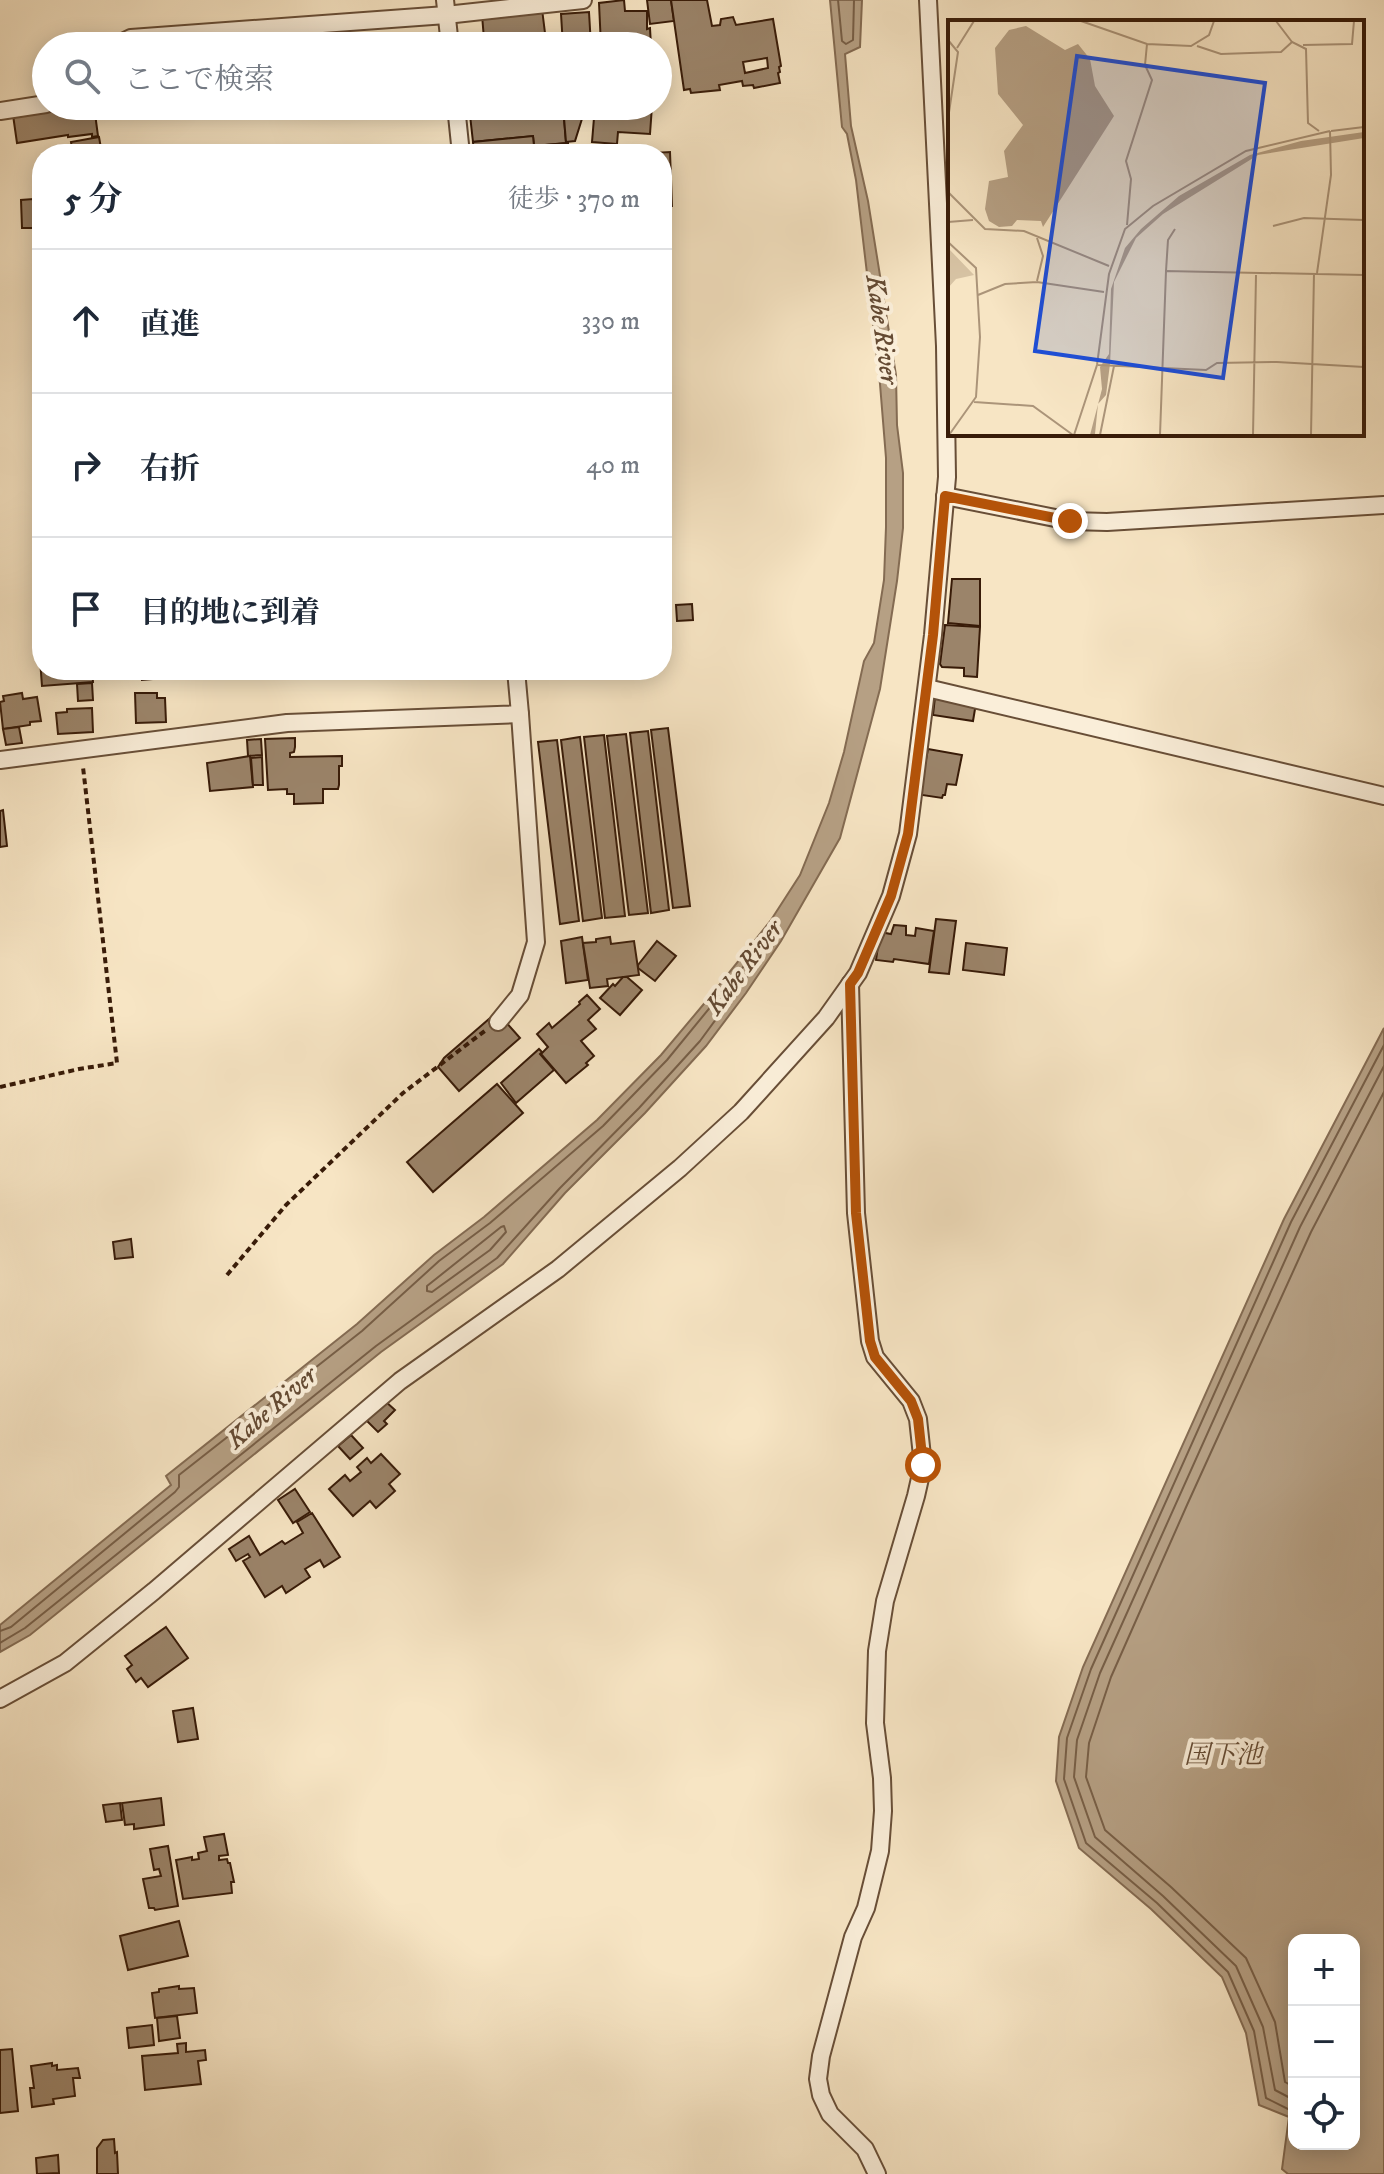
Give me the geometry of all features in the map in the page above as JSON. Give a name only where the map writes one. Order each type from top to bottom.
[{"type":"street","points":[[192,32],[446,7],[583,0]]},
{"type":"street","points":[[0,1699],[65,1663],[400,1381],[558,1269],[680,1168],[741,1112],[826,1018],[858,973],[891,896],[908,834],[927,688],[947,477],[945,346],[928,0]]},
{"type":"street","points":[[446,7],[449,32]]},
{"type":"street","points":[[0,111],[32,106]]},
{"type":"street","points":[[457,120],[460,144]]},
{"type":"street","points":[[945,496],[1070,521],[1107,522],[1384,505]]},
{"type":"street","points":[[498,1022],[520,995],[536,942],[517,680]]},
{"type":"street","points":[[927,688],[1384,796]]},
{"type":"street","points":[[0,760],[287,723],[520,714]]},
{"type":"street","points":[[850,984],[856,1213],[870,1341],[875,1357],[911,1401],[918,1419],[923,1465],[885,1601],[877,1651],[875,1723],[883,1811],[880,1851],[866,1908],[853,1937],[818,2079],[830,2114],[865,2149],[877,2174]]},
{"type":"path","points":[[0,1087],[117,1063],[81,750]]},
{"type":"path","points":[[227,1275],[286,1205],[403,1093],[498,1022]]},
{"type":"water","name":"Kabe River","points":[[830,0],[862,0],[860,47],[845,54],[851,126],[868,201],[896,375],[897,425],[903,473],[903,528],[880,689],[840,838],[781,941],[706,1046],[565,1193],[503,1264],[381,1352],[30,1635],[0,1652],[0,1625],[171,1485],[166,1476],[357,1324],[434,1255],[484,1217],[597,1120],[661,1055],[708,999],[771,920],[800,875],[829,803],[864,661],[874,643],[884,580],[886,527],[886,458],[880,384],[856,180],[847,134],[842,127]]},
{"type":"water","name":"国下池","points":[[1384,1028],[1384,2174],[1288,2174],[1282,2169],[1288,2124],[1288,2150],[1360,2150],[1360,1934],[1288,1934],[1288,2117],[1259,2105],[1246,2033],[1222,1977],[1151,1909],[1079,1848],[1056,1781],[1059,1737],[1083,1667],[1284,1219]]},
{"type":"building","points":[[624,0],[625,11],[647,11],[647,29],[650,28],[650,32],[600,32],[599,3]]},
{"type":"building","points":[[647,0],[671,0],[674,21],[650,24]]},
{"type":"building","points":[[671,0],[707,0],[712,26],[720,25],[721,19],[733,17],[736,25],[773,19],[781,66],[778,73],[780,83],[754,88],[753,85],[743,86],[742,81],[719,85],[720,90],[691,93],[690,89],[684,90]],"holes":[[[767,58],[768,68],[745,73],[743,62]]]},
{"type":"building","points":[[542,9],[545,32],[483,32],[482,15]]},
{"type":"building","points":[[589,12],[590,32],[562,32],[561,14]]},
{"type":"building","points":[[32,112],[32,120],[96,120],[98,136],[68,135],[17,143],[13,115]]},
{"type":"building","points":[[471,120],[564,120],[566,143],[534,144],[533,136],[473,142]]},
{"type":"building","points":[[564,120],[582,120],[575,141],[566,142]]},
{"type":"building","points":[[594,120],[651,120],[650,134],[618,132],[617,144],[592,142]]},
{"type":"building","points":[[533,136],[534,144],[473,144]]},
{"type":"building","points":[[99,137],[100,144],[71,144]]},
{"type":"building","points":[[32,199],[32,228],[22,228],[21,200]]},
{"type":"building","points":[[952,579],[980,579],[980,626],[948,623]]},
{"type":"building","points":[[692,604],[693,620],[677,621],[676,605]]},
{"type":"building","points":[[945,625],[980,627],[977,677],[964,676],[964,668],[942,667],[940,664]]},
{"type":"building","points":[[42,680],[93,680],[93,682],[42,686]]},
{"type":"building","points":[[92,683],[93,700],[78,701],[77,684]]},
{"type":"building","points":[[22,693],[23,699],[37,697],[41,721],[3,729],[0,702],[4,701],[3,696]]},
{"type":"building","points":[[135,693],[157,693],[157,698],[165,698],[166,722],[136,723]]},
{"type":"building","points":[[935,697],[976,703],[973,721],[933,715]]},
{"type":"building","points":[[92,708],[93,732],[58,734],[56,713],[67,712],[67,709]]},
{"type":"building","points":[[19,727],[22,743],[6,745],[3,729]]},
{"type":"building","points":[[668,728],[690,906],[673,908],[651,730]]},
{"type":"building","points":[[648,731],[669,910],[651,913],[630,733]]},
{"type":"building","points":[[626,734],[648,913],[629,915],[607,736]]},
{"type":"building","points":[[604,735],[625,916],[605,918],[584,737]]},
{"type":"building","points":[[580,737],[602,918],[583,921],[561,740]]},
{"type":"building","points":[[295,738],[294,752],[290,753],[290,757],[342,756],[338,789],[323,789],[323,803],[294,804],[294,794],[287,794],[287,789],[268,790],[265,739]]},
{"type":"building","points":[[261,739],[262,755],[248,756],[247,740]]},
{"type":"building","points":[[557,740],[579,921],[560,924],[538,742]]},
{"type":"building","points":[[928,749],[962,755],[956,785],[947,784],[942,798],[922,795],[920,790]]},
{"type":"building","points":[[250,756],[253,787],[210,791],[207,763]]},
{"type":"building","points":[[262,757],[263,785],[253,785],[251,758]]},
{"type":"building","points":[[3,810],[7,846],[0,847],[0,811]]},
{"type":"building","points":[[936,919],[956,921],[949,974],[929,972]]},
{"type":"building","points":[[894,925],[906,926],[906,935],[915,936],[916,928],[934,931],[929,964],[876,960],[880,932],[891,934]]},
{"type":"building","points":[[582,937],[588,980],[566,983],[561,941]]},
{"type":"building","points":[[610,937],[611,944],[634,941],[639,975],[607,979],[608,986],[590,988],[583,943]]},
{"type":"building","points":[[657,941],[676,956],[655,981],[638,965]]},
{"type":"building","points":[[966,943],[1007,948],[1004,975],[963,970]]},
{"type":"building","points":[[623,977],[642,990],[620,1015],[600,998]]},
{"type":"building","points":[[587,995],[600,1009],[588,1020],[596,1029],[581,1041],[594,1056],[566,1083],[541,1054],[548,1047],[537,1034],[549,1023],[552,1028]]},
{"type":"building","points":[[497,1012],[520,1038],[459,1091],[438,1067],[444,1058]]},
{"type":"building","points":[[539,1049],[554,1070],[516,1103],[501,1083]]},
{"type":"building","points":[[497,1084],[523,1113],[433,1192],[407,1162]]},
{"type":"building","points":[[131,1239],[133,1257],[115,1259],[113,1242]]},
{"type":"building","points":[[385,1401],[395,1410],[378,1432],[366,1420]]},
{"type":"building","points":[[351,1435],[363,1448],[350,1459],[338,1446]]},
{"type":"building","points":[[381,1454],[400,1474],[389,1484],[395,1491],[376,1508],[370,1501],[353,1516],[329,1489],[345,1475],[350,1481],[361,1472],[357,1467],[367,1458],[371,1463]]},
{"type":"building","points":[[295,1489],[310,1512],[293,1523],[278,1500]]},
{"type":"building","points":[[312,1513],[340,1557],[324,1567],[320,1560],[305,1569],[310,1577],[286,1593],[282,1586],[265,1597],[243,1561],[250,1557],[248,1554],[236,1561],[229,1549],[249,1536],[260,1555],[282,1541],[285,1544],[303,1533],[297,1522]]},
{"type":"building","points":[[166,1627],[188,1658],[148,1687],[141,1678],[136,1682],[127,1669],[132,1665],[125,1656]]},
{"type":"building","points":[[193,1708],[198,1739],[178,1742],[173,1711]]},
{"type":"building","points":[[161,1798],[164,1825],[134,1829],[134,1824],[125,1825],[122,1803]]},
{"type":"building","points":[[120,1803],[122,1820],[106,1822],[103,1805]]},
{"type":"building","points":[[224,1834],[228,1855],[219,1856],[219,1860],[227,1859],[230,1863],[234,1882],[231,1882],[232,1893],[183,1899],[176,1860],[199,1859],[198,1853],[207,1851],[204,1837]]},
{"type":"building","points":[[168,1846],[178,1906],[155,1910],[149,1908],[143,1879],[161,1876],[159,1869],[154,1870],[150,1849]]},
{"type":"building","points":[[179,1921],[188,1956],[128,1970],[120,1936]]},
{"type":"building","points":[[179,1986],[179,1989],[194,1988],[197,2013],[155,2018],[152,1993]]},
{"type":"building","points":[[177,2016],[180,2038],[159,2041],[157,2018]]},
{"type":"building","points":[[152,2025],[154,2045],[129,2048],[127,2028]]},
{"type":"building","points":[[186,2043],[186,2052],[205,2050],[206,2060],[198,2061],[201,2084],[145,2090],[142,2056],[178,2053],[177,2044]]},
{"type":"building","points":[[12,2049],[18,2111],[0,2113],[0,2050]]},
{"type":"building","points":[[52,2063],[52,2066],[57,2065],[57,2070],[78,2068],[80,2078],[73,2078],[75,2096],[53,2099],[54,2104],[32,2107],[30,2088],[34,2088],[31,2066]]},
{"type":"building","points":[[114,2139],[118,2174],[97,2174],[97,2148],[103,2140]]},
{"type":"building","points":[[58,2155],[59,2173],[37,2174],[36,2158]]},
{"type":"route","points":[[923,1465],[918,1419],[911,1401],[875,1357],[870,1341],[856,1213],[850,984],[858,973],[891,896],[908,834],[933,635],[945,496],[1070,521]]}]
